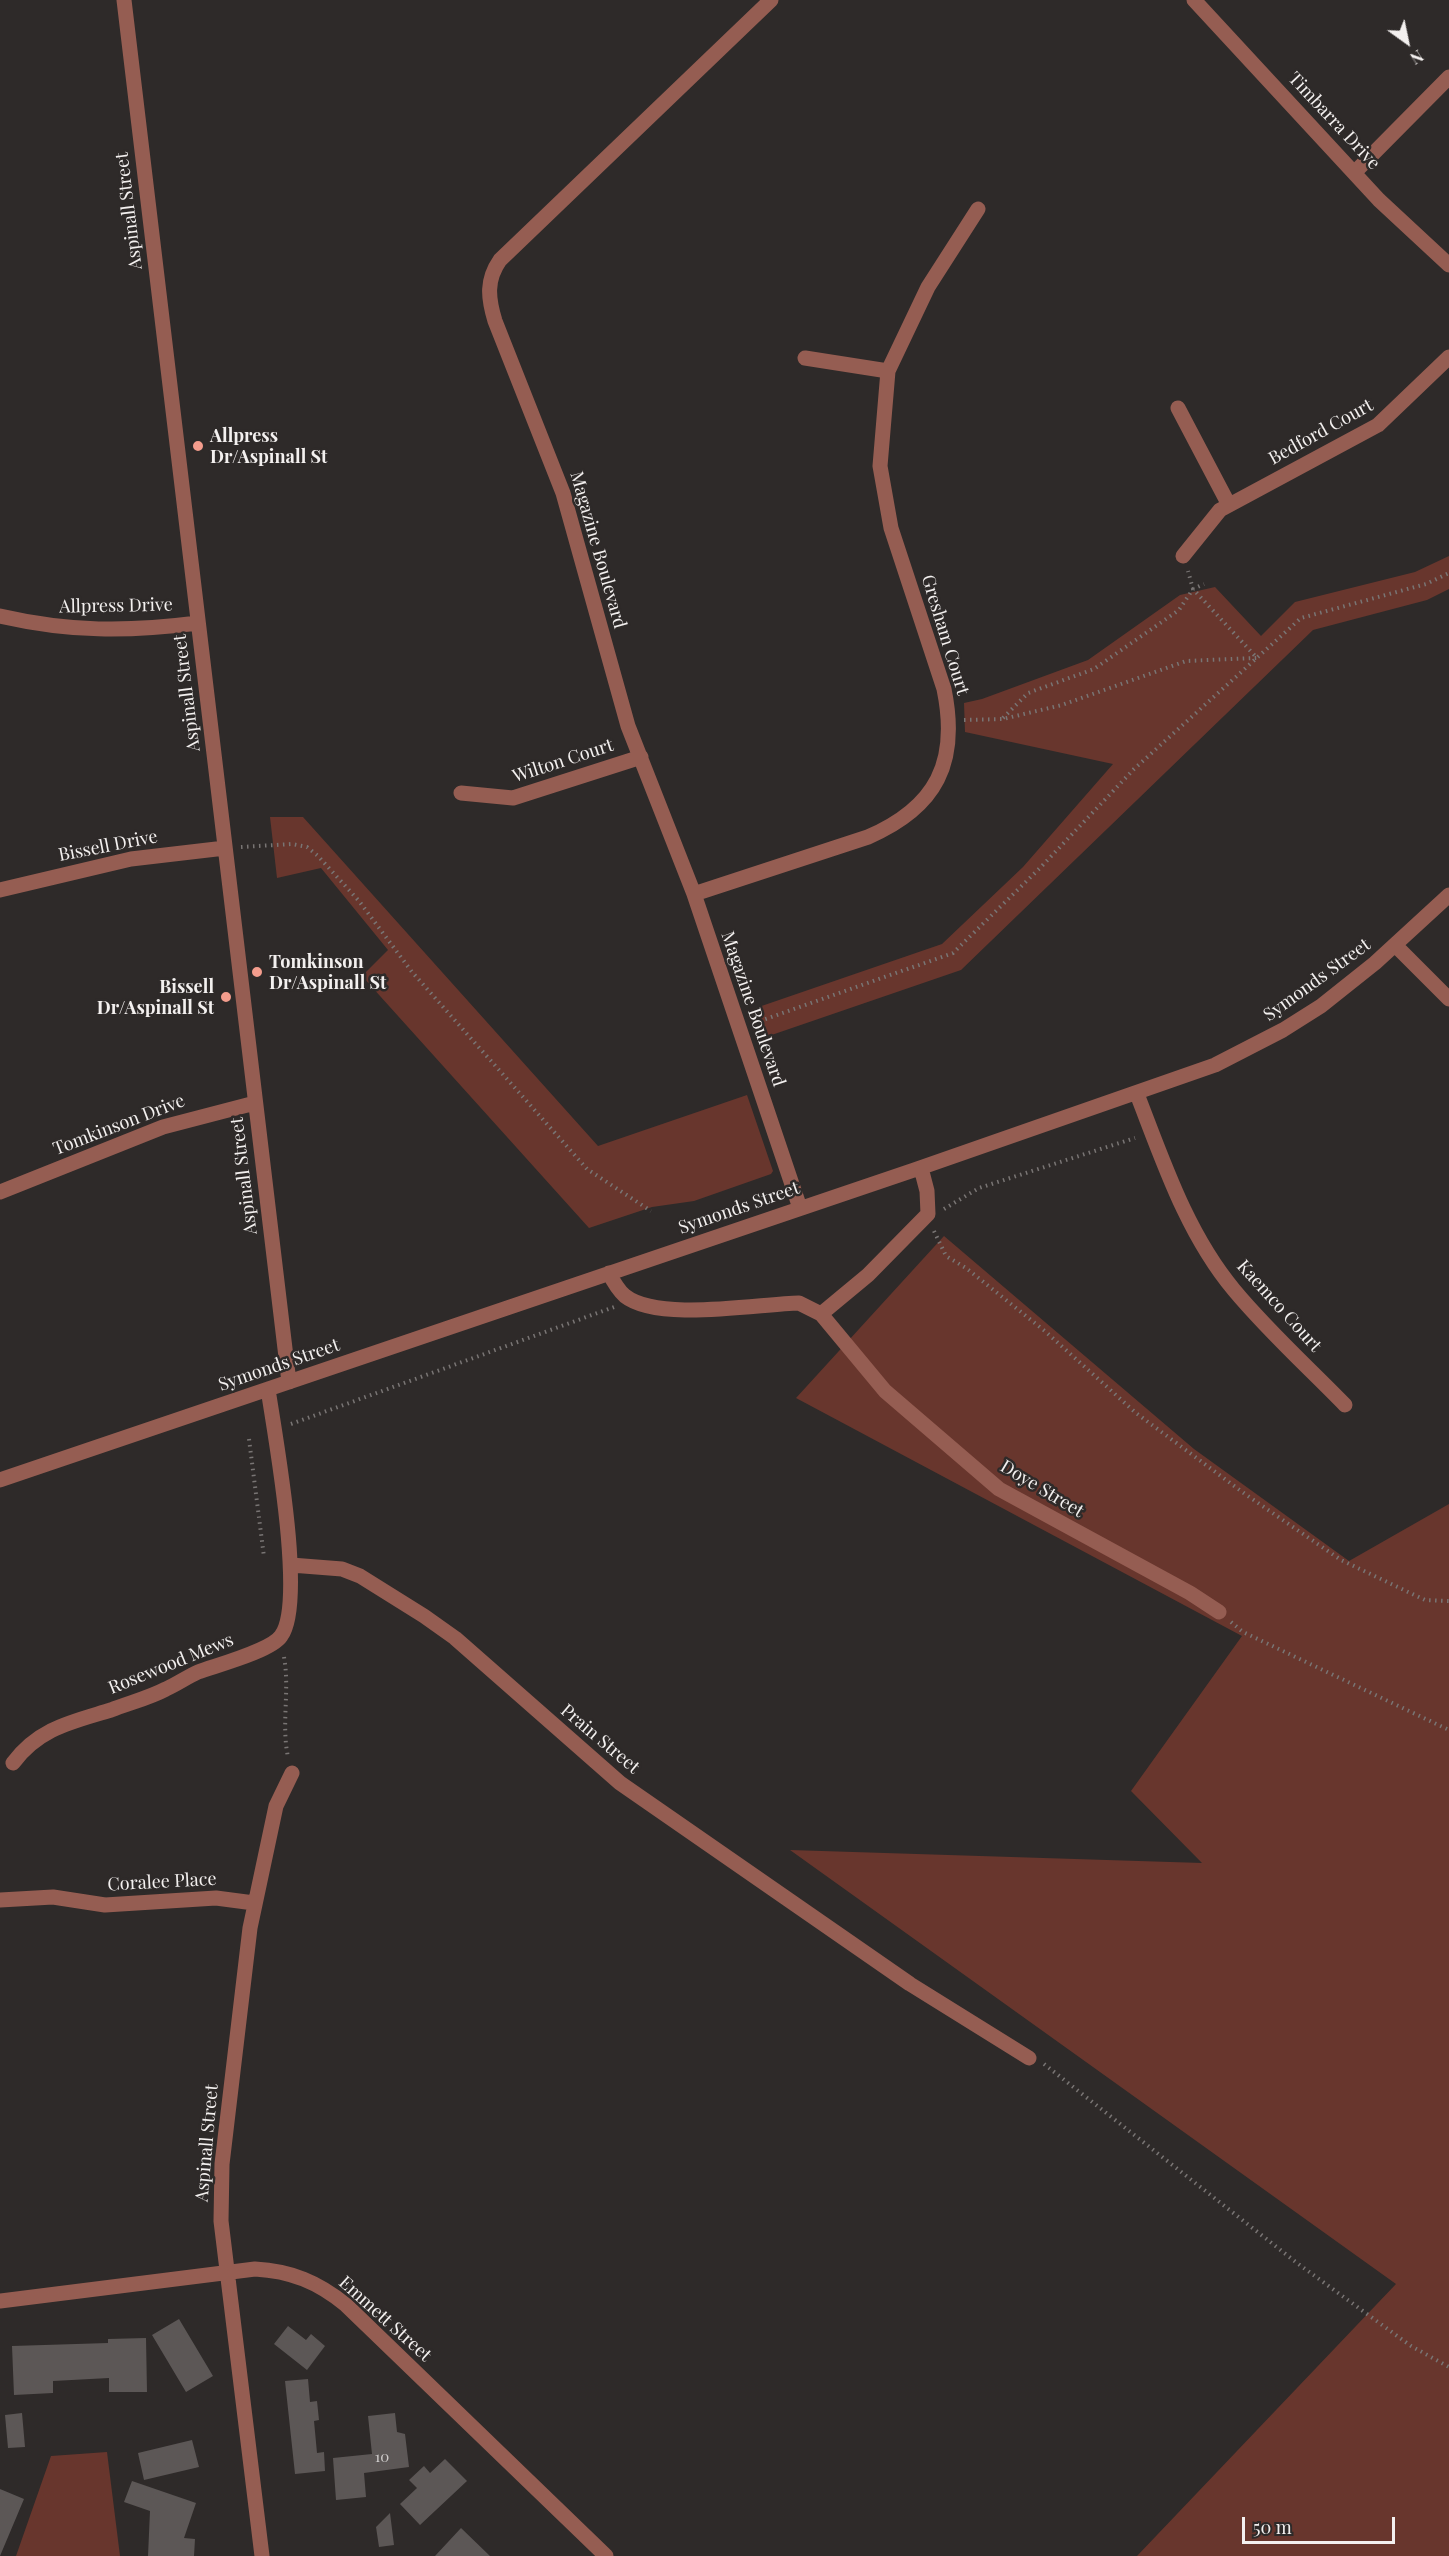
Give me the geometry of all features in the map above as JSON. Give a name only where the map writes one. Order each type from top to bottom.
[{"type":"street","name":"Aspinall Street","points":[[124,0],[289,1382]]},
{"type":"street","name":"Magazine Boulevard","points":[[771,0],[500,260],[493,270],[489,284],[489,298],[495,321],[563,493],[614,681],[694,894],[800,1208]]},
{"type":"street","name":"Timbarra Drive","points":[[1194,0],[1379,200],[1449,265]]},
{"type":"street","points":[[1355,172],[1449,77]]},
{"type":"street","name":"Gresham Court","points":[[694,894],[868,837],[892,826],[911,813],[927,795],[939,776],[948,745],[949,715],[944,689],[891,528],[880,466],[888,371],[928,287],[978,209]]},
{"type":"street","name":"Bedford Court","points":[[1183,556],[1220,510],[1378,425],[1449,357]]},
{"type":"street","points":[[805,358],[888,371]]},
{"type":"street","points":[[1178,408],[1229,504]]},
{"type":"street","name":"Allpress Drive","points":[[0,616],[40,625],[91,630],[155,628],[198,623]]},
{"type":"street","name":"Wilton Court","points":[[461,793],[513,798],[641,757]]},
{"type":"street","name":"Bissell Drive","points":[[0,890],[131,859],[225,848]]},
{"type":"street","name":"Symonds Street","points":[[0,1480],[921,1168],[1215,1065],[1283,1030],[1351,983],[1449,895]]},
{"type":"street","points":[[1395,945],[1449,999]]},
{"type":"street","name":"Kaemco Court","points":[[1137,1094],[1169,1177],[1204,1247],[1233,1290],[1345,1405]]},
{"type":"street","name":"Tomkinson Drive","points":[[0,1192],[154,1130],[204,1114],[255,1102]]},
{"type":"street","points":[[609,1274],[617,1287],[633,1300],[667,1309],[799,1304],[821,1314],[868,1275],[928,1214],[927,1191],[921,1168]]},
{"type":"street","name":"Doye Street","points":[[821,1314],[885,1391],[999,1490],[1190,1593],[1219,1612]]},
{"type":"street","points":[[268,1389],[291,1565],[291,1611],[280,1638]]},
{"type":"street","name":"Prain Street","points":[[291,1565],[342,1569],[360,1576],[424,1616],[455,1638],[620,1783],[910,1984],[1029,2058]]},
{"type":"street","name":"Rosewood Mews","points":[[13,1762],[24,1748],[47,1731],[150,1697],[197,1673],[269,1646],[280,1638]]},
{"type":"street","name":"Aspinall Street","points":[[262,2556],[221,2221],[222,2164],[254,1903],[276,1806],[292,1773]]},
{"type":"street","name":"Coralee Place","points":[[0,1900],[53,1897],[105,1905],[216,1898],[254,1903]]},
{"type":"street","name":"Emmett Street","points":[[0,2301],[228,2272],[277,2270],[316,2283],[333,2294],[606,2556]]},
{"type":"path","points":[[1183,556],[1193,589],[1257,658]]},
{"type":"path","points":[[739,1028],[953,953],[1040,868],[1134,769],[1301,618],[1426,584],[1449,573]]},
{"type":"path","points":[[1002,719],[1028,693],[1094,669],[1179,610],[1193,589],[1204,584]]},
{"type":"path","points":[[949,715],[969,721],[1002,719],[1062,705],[1186,661],[1257,658]]},
{"type":"path","points":[[225,848],[292,844],[307,847],[318,856],[359,901],[412,972],[587,1169],[651,1211]]},
{"type":"path","points":[[1136,1137],[979,1188],[947,1208],[928,1214],[946,1256],[966,1268],[1046,1332],[1136,1413],[1245,1494],[1341,1560],[1425,1600],[1449,1601]]},
{"type":"path","points":[[285,1427],[371,1393],[633,1300]]},
{"type":"path","points":[[249,1438],[264,1557]]},
{"type":"path","points":[[1219,1612],[1243,1632],[1449,1730]]},
{"type":"path","points":[[280,1638],[288,1678],[285,1725],[287,1752],[292,1773]]},
{"type":"path","points":[[1029,2058],[1037,2059],[1297,2263],[1411,2346],[1449,2367]]},
{"type":"shaded area","points":[[1449,556],[1449,589],[1427,600],[1313,630],[961,970],[757,1040],[747,1011],[942,944],[1023,867],[1113,764],[965,732],[964,703],[982,699],[1088,660],[1180,595],[1215,587],[1261,636],[1295,602],[1415,572]]},
{"type":"shaded area","points":[[270,817],[303,817],[598,1146],[747,1095],[773,1171],[771,1174],[694,1201],[652,1207],[589,1228],[362,976],[388,950],[321,868],[277,878]]},
{"type":"shaded area","points":[[944,1236],[1194,1449],[1349,1561],[1449,1504],[1449,2556],[1137,2556],[1396,2284],[790,1850],[1202,1863],[1131,1791],[1242,1636],[796,1398]]},
{"type":"shaded area","points":[[107,2452],[120,2556],[16,2556],[51,2456]]},
{"type":"building","points":[[179,2319],[213,2376],[186,2392],[152,2335]]},
{"type":"building","points":[[288,2326],[306,2340],[311,2334],[325,2346],[307,2370],[274,2344]]},
{"type":"building","points":[[146,2338],[147,2392],[109,2392],[109,2378],[53,2381],[53,2393],[14,2395],[12,2346],[108,2343],[108,2339]]},
{"type":"building","points":[[308,2379],[310,2402],[317,2401],[319,2420],[314,2421],[317,2453],[324,2452],[325,2471],[295,2474],[285,2381]]},
{"type":"building","points":[[22,2413],[25,2447],[8,2448],[5,2415]]},
{"type":"building","points":[[395,2413],[397,2432],[405,2434],[409,2467],[364,2473],[366,2497],[336,2500],[333,2458],[372,2454],[368,2416]]},
{"type":"building","points":[[192,2440],[199,2467],[144,2480],[138,2453]]},
{"type":"building","points":[[445,2459],[467,2481],[420,2525],[400,2504],[417,2488],[409,2480],[424,2466],[430,2473]]},
{"type":"building","points":[[132,2481],[196,2503],[184,2538],[195,2539],[194,2556],[148,2556],[150,2511],[124,2502]]},
{"type":"building","points":[[0,2489],[24,2499],[0,2556]]},
{"type":"building","points":[[390,2513],[394,2545],[379,2547],[376,2527]]},
{"type":"building","points":[[461,2528],[490,2556],[435,2556]]},
{"type":"place","name":"Allpress Dr/Aspinall St","points":[[198,446]]},
{"type":"place","name":"Tomkinson Dr/Aspinall St","points":[[257,972]]},
{"type":"place","name":"Bissell Dr/Aspinall St","points":[[226,997]]}]
